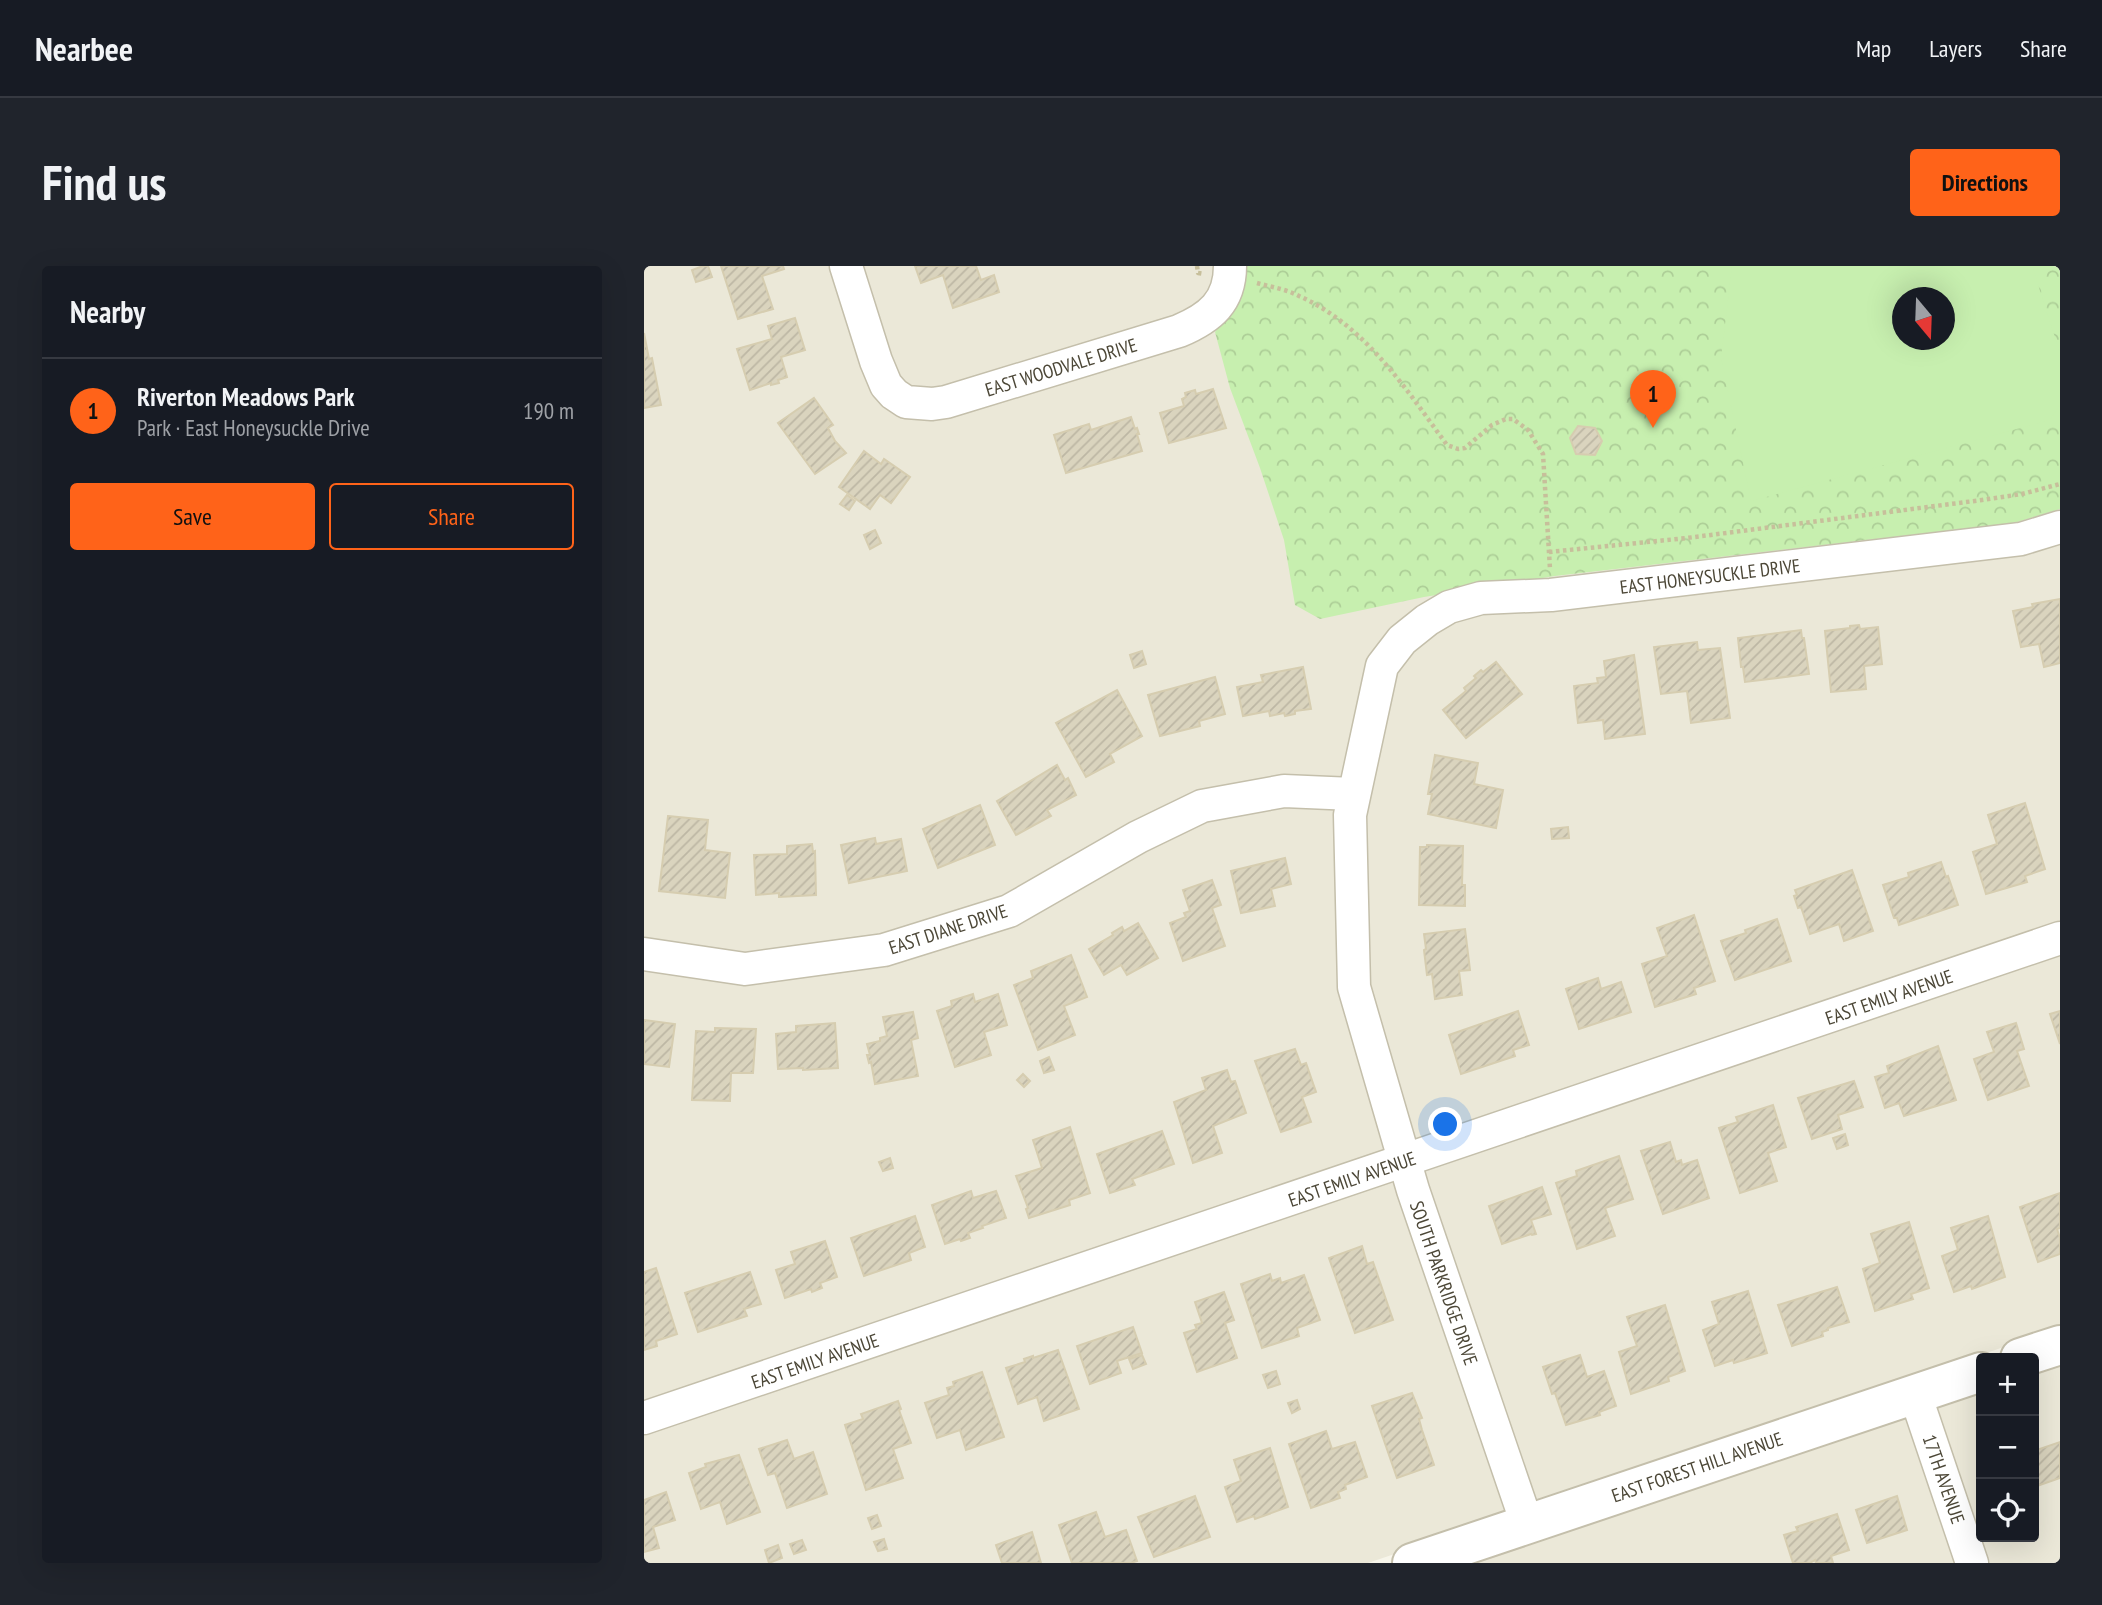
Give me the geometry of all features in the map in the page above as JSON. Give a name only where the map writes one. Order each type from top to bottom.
[{"type":"street","name":"EAST WOODVALE DRIVE","points":[[846,266],[876,362],[886,385],[906,402],[932,404],[946,402],[1199,323],[1220,304],[1227,292],[1230,266]]},
{"type":"street","name":"EAST HONEYSUCKLE DRIVE","points":[[1382,666],[1402,640],[1427,620],[1449,607],[1481,598],[1551,594],[2021,539],[2060,527]]},
{"type":"street","name":"SOUTH PARKRIDGE DRIVE","points":[[1382,666],[1350,815],[1353,987],[1404,1161],[1527,1524]]},
{"type":"street","name":"EAST DIANE DRIVE","points":[[644,954],[745,969],[884,950],[1009,911],[1138,837],[1202,806],[1284,791],[1353,794]]},
{"type":"street","name":"EAST EMILY AVENUE","points":[[644,1418],[2060,938]]},
{"type":"street","points":[[2035,1353],[2060,1345]]},
{"type":"street","name":"EAST FOREST HILL AVENUE","points":[[1412,1563],[1976,1374]]},
{"type":"street","name":"17TH AVENUE","points":[[1916,1394],[1972,1563]]},
{"type":"path","points":[[1264,285],[1298,295],[1321,307],[1354,332],[1396,376],[1447,445],[1458,449],[1465,448],[1492,425],[1506,419],[1513,419],[1528,430],[1543,454],[1551,594]]},
{"type":"path","points":[[1549,552],[1687,538],[2022,495],[2060,484]]},
{"type":"shaded area","points":[[644,266],[2060,266],[2060,1328],[1986,1353],[1976,1353],[1976,1357],[1368,1563],[644,1563]]},
{"type":"shaded area","points":[[2060,1360],[2060,1563],[1461,1563],[1976,1388],[1976,1542],[2039,1542],[2039,1366]]},
{"type":"green space","points":[[1245,266],[2060,266],[2060,509],[2014,523],[1555,576],[1424,597],[1320,619],[1295,605],[1284,540],[1230,388],[1215,332],[1222,322]]},
{"type":"green space","points":[[1732,266],[2032,266],[2060,353],[2060,405],[2050,420],[1751,501],[1721,358]]},
{"type":"building","points":[[708,266],[712,277],[696,282],[692,270]]},
{"type":"building","points":[[721,266],[783,266],[784,269],[762,276],[773,309],[738,319]]},
{"type":"building","points":[[915,266],[976,266],[981,280],[994,275],[999,292],[953,308],[943,275],[921,283]]},
{"type":"building","points":[[795,318],[805,350],[781,357],[787,377],[778,380],[779,383],[750,390],[737,349],[772,339],[768,326]]},
{"type":"building","points":[[644,333],[661,405],[644,408]]},
{"type":"building","points":[[1213,389],[1226,428],[1169,443],[1160,413],[1184,406],[1182,399],[1186,397],[1185,393],[1195,390],[1196,394]]},
{"type":"building","points":[[814,398],[833,425],[828,428],[835,441],[846,453],[815,474],[778,423]]},
{"type":"building","points":[[1131,417],[1139,434],[1142,451],[1066,473],[1054,435],[1089,424],[1091,430]]},
{"type":"building","points":[[1578,426],[1595,428],[1602,441],[1595,455],[1576,454],[1570,438]]},
{"type":"building","points":[[864,451],[881,464],[884,459],[910,477],[891,503],[880,495],[870,509],[839,487]]},
{"type":"building","points":[[847,495],[855,501],[849,510],[840,504]]},
{"type":"building","points":[[875,530],[881,543],[870,549],[864,535]]},
{"type":"building","points":[[2060,599],[2060,663],[2044,667],[2039,644],[2021,647],[2013,611]]},
{"type":"building","points":[[1859,625],[1860,629],[1878,627],[1882,664],[1864,666],[1866,689],[1831,692],[1825,631]]},
{"type":"building","points":[[1801,630],[1809,674],[1745,682],[1738,638]]},
{"type":"building","points":[[1697,642],[1698,650],[1720,648],[1730,718],[1691,723],[1687,691],[1661,694],[1654,647]]},
{"type":"building","points":[[1142,651],[1146,664],[1134,668],[1130,655]]},
{"type":"building","points":[[1634,655],[1645,734],[1605,739],[1603,720],[1578,723],[1574,686],[1598,683],[1597,678],[1606,677],[1604,661]]},
{"type":"building","points":[[1496,662],[1522,694],[1466,738],[1443,710],[1466,691],[1464,688],[1476,678],[1474,676]]},
{"type":"building","points":[[1303,667],[1311,709],[1295,711],[1295,714],[1285,716],[1284,713],[1270,716],[1269,711],[1243,716],[1237,687],[1263,682],[1261,675]]},
{"type":"building","points":[[1215,677],[1225,714],[1199,721],[1200,726],[1160,736],[1148,695]]},
{"type":"building","points":[[1117,690],[1142,736],[1110,754],[1114,762],[1086,777],[1056,723]]},
{"type":"building","points":[[1435,755],[1478,763],[1474,784],[1503,790],[1496,828],[1428,814],[1432,794],[1428,794]]},
{"type":"building","points":[[1057,765],[1065,780],[1068,778],[1076,795],[1047,810],[1051,816],[1016,835],[997,801]]},
{"type":"building","points":[[2025,803],[2045,869],[2025,876],[2027,882],[1986,894],[1973,852],[1997,844],[1988,815]]},
{"type":"building","points":[[980,805],[995,845],[938,868],[923,829]]},
{"type":"building","points":[[668,816],[708,820],[705,850],[730,853],[725,898],[659,891]]},
{"type":"building","points":[[1568,827],[1569,838],[1552,839],[1551,829]]},
{"type":"building","points":[[875,838],[876,844],[901,839],[907,871],[849,883],[841,845]]},
{"type":"building","points":[[812,844],[813,852],[815,851],[816,895],[756,895],[754,855],[787,854],[787,846]]},
{"type":"building","points":[[1463,846],[1462,885],[1465,885],[1465,906],[1419,905],[1420,847]]},
{"type":"building","points":[[1285,858],[1291,884],[1271,889],[1275,906],[1241,913],[1231,871]]},
{"type":"building","points":[[1941,862],[1958,905],[1899,925],[1883,885],[1909,877],[1908,873]]},
{"type":"building","points":[[1852,870],[1873,931],[1844,941],[1839,924],[1810,934],[1801,907],[1798,908],[1795,890]]},
{"type":"building","points":[[1212,880],[1221,905],[1212,908],[1225,946],[1183,961],[1170,923],[1186,917],[1184,913],[1190,911],[1183,890]]},
{"type":"building","points":[[1694,915],[1715,981],[1694,988],[1696,994],[1655,1007],[1642,964],[1667,956],[1657,928]]},
{"type":"building","points":[[1777,919],[1791,961],[1735,980],[1721,941]]},
{"type":"building","points":[[1138,923],[1158,958],[1127,975],[1121,965],[1104,975],[1089,949],[1122,927],[1124,931]]},
{"type":"building","points":[[1465,929],[1470,970],[1459,971],[1462,995],[1435,999],[1432,974],[1427,975],[1424,934]]},
{"type":"building","points":[[1071,955],[1087,997],[1064,1006],[1075,1035],[1038,1050],[1014,985],[1033,978],[1031,971]]},
{"type":"building","points":[[1598,978],[1601,989],[1621,982],[1631,1012],[1579,1029],[1566,989]]},
{"type":"building","points":[[973,994],[975,1002],[998,994],[1007,1025],[984,1032],[991,1055],[955,1067],[937,1011],[952,1006],[951,1001]]},
{"type":"building","points":[[1518,1011],[1529,1045],[1513,1050],[1515,1056],[1461,1074],[1449,1035]]},
{"type":"building","points":[[2060,1011],[2060,1044],[2050,1014]]},
{"type":"building","points":[[913,1012],[918,1038],[911,1040],[918,1076],[875,1084],[867,1055],[870,1055],[867,1044],[887,1036],[883,1017]]},
{"type":"building","points":[[644,1020],[675,1024],[669,1067],[644,1064]]},
{"type":"building","points":[[835,1023],[838,1068],[778,1069],[776,1034],[796,1032],[796,1026]]},
{"type":"building","points":[[2016,1023],[2024,1049],[2017,1051],[2029,1086],[1988,1100],[1974,1059],[1994,1052],[1987,1032]]},
{"type":"building","points":[[715,1028],[756,1029],[753,1073],[731,1073],[730,1101],[692,1100],[696,1031],[715,1032]]},
{"type":"building","points":[[1938,1046],[1956,1100],[1904,1116],[1899,1103],[1885,1108],[1875,1077],[1889,1073],[1887,1066]]},
{"type":"building","points":[[1295,1049],[1301,1065],[1306,1063],[1316,1092],[1302,1097],[1311,1122],[1281,1132],[1255,1061]]},
{"type":"building","points":[[1049,1057],[1054,1070],[1044,1073],[1040,1061]]},
{"type":"building","points":[[1227,1070],[1231,1082],[1235,1081],[1246,1113],[1213,1126],[1222,1153],[1193,1163],[1174,1102],[1206,1090],[1202,1078]]},
{"type":"building","points":[[1023,1074],[1030,1081],[1024,1087],[1017,1080]]},
{"type":"building","points":[[1854,1081],[1863,1107],[1838,1115],[1842,1129],[1812,1139],[1798,1098]]},
{"type":"building","points":[[1773,1105],[1786,1147],[1768,1153],[1777,1181],[1740,1193],[1719,1128],[1738,1122],[1736,1117]]},
{"type":"building","points":[[1070,1127],[1090,1193],[1069,1200],[1070,1205],[1029,1218],[1016,1176],[1042,1168],[1033,1140]]},
{"type":"building","points":[[1162,1131],[1174,1164],[1132,1179],[1135,1185],[1110,1193],[1097,1154]]},
{"type":"building","points":[[1845,1134],[1848,1145],[1837,1149],[1833,1138]]},
{"type":"building","points":[[1670,1142],[1676,1162],[1681,1160],[1682,1165],[1697,1160],[1709,1198],[1663,1214],[1641,1151]]},
{"type":"building","points":[[1619,1156],[1633,1199],[1605,1208],[1615,1236],[1577,1249],[1556,1183],[1577,1176],[1576,1171]]},
{"type":"building","points":[[890,1158],[893,1168],[883,1171],[879,1162]]},
{"type":"building","points":[[1542,1187],[1551,1214],[1531,1220],[1536,1234],[1502,1244],[1489,1206]]},
{"type":"building","points":[[971,1191],[973,1198],[996,1191],[1006,1218],[968,1233],[970,1238],[945,1244],[932,1205]]},
{"type":"building","points":[[2060,1193],[2060,1228],[2057,1229],[2060,1254],[2038,1262],[2020,1207]]},
{"type":"building","points":[[915,1216],[925,1247],[909,1253],[911,1260],[864,1276],[851,1238]]},
{"type":"building","points":[[1988,1216],[2005,1277],[1972,1289],[1971,1286],[1954,1292],[1942,1256],[1958,1250],[1951,1228]]},
{"type":"building","points":[[1909,1222],[1929,1288],[1911,1294],[1913,1299],[1875,1311],[1863,1269],[1880,1263],[1871,1234]]},
{"type":"building","points":[[825,1241],[837,1277],[820,1283],[822,1288],[785,1298],[776,1270],[795,1264],[791,1252]]},
{"type":"building","points":[[1362,1246],[1367,1264],[1373,1262],[1393,1320],[1355,1333],[1329,1258]]},
{"type":"building","points":[[656,1268],[677,1334],[656,1341],[657,1346],[644,1350],[644,1272]]},
{"type":"building","points":[[750,1272],[761,1304],[744,1309],[747,1316],[698,1332],[685,1293]]},
{"type":"building","points":[[1270,1274],[1272,1281],[1280,1278],[1281,1283],[1304,1275],[1320,1320],[1297,1328],[1299,1336],[1262,1348],[1241,1284]]},
{"type":"building","points":[[1837,1287],[1849,1322],[1828,1328],[1822,1332],[1823,1336],[1792,1346],[1778,1305]]},
{"type":"building","points":[[1748,1291],[1767,1353],[1715,1366],[1703,1330],[1719,1324],[1712,1302]]},
{"type":"building","points":[[1224,1292],[1234,1320],[1225,1323],[1237,1358],[1197,1372],[1184,1333],[1197,1329],[1195,1325],[1202,1323],[1195,1302]]},
{"type":"building","points":[[1665,1305],[1685,1371],[1668,1377],[1669,1381],[1631,1394],[1619,1352],[1637,1346],[1627,1317]]},
{"type":"building","points":[[1133,1327],[1142,1353],[1117,1361],[1121,1373],[1090,1384],[1077,1346]]},
{"type":"building","points":[[1058,1350],[1079,1409],[1044,1421],[1037,1397],[1018,1404],[1006,1368],[1025,1362],[1024,1359]]},
{"type":"building","points":[[1142,1355],[1146,1364],[1133,1369],[1129,1359]]},
{"type":"building","points":[[1580,1355],[1587,1377],[1604,1371],[1616,1406],[1599,1412],[1600,1415],[1566,1425],[1543,1367]]},
{"type":"building","points":[[1276,1371],[1280,1384],[1268,1388],[1263,1375]]},
{"type":"building","points":[[982,1372],[1004,1437],[966,1450],[960,1430],[937,1438],[925,1403],[949,1395],[947,1388],[954,1386],[953,1382]]},
{"type":"building","points":[[1412,1393],[1422,1418],[1419,1419],[1434,1465],[1397,1478],[1372,1406]]},
{"type":"building","points":[[1297,1400],[1300,1409],[1292,1413],[1288,1403]]},
{"type":"building","points":[[898,1401],[911,1443],[893,1449],[903,1478],[866,1490],[845,1425],[863,1419],[861,1414]]},
{"type":"building","points":[[1326,1431],[1332,1449],[1355,1442],[1367,1477],[1345,1485],[1346,1489],[1338,1492],[1340,1498],[1311,1508],[1289,1444]]},
{"type":"building","points":[[787,1440],[794,1459],[813,1452],[827,1494],[787,1508],[775,1473],[768,1475],[759,1449]]},
{"type":"building","points":[[2060,1442],[2060,1478],[2039,1485],[2039,1479],[2039,1449]]},
{"type":"building","points":[[1270,1448],[1288,1507],[1255,1519],[1254,1516],[1237,1522],[1225,1487],[1241,1481],[1234,1460]]},
{"type":"building","points":[[739,1455],[760,1512],[727,1524],[720,1502],[701,1509],[689,1473],[706,1467],[705,1464]]},
{"type":"building","points":[[666,1492],[675,1520],[653,1527],[659,1548],[644,1552],[644,1500]]},
{"type":"building","points":[[1195,1496],[1210,1537],[1154,1557],[1138,1517]]},
{"type":"building","points":[[1897,1496],[1907,1530],[1867,1543],[1856,1510]]},
{"type":"building","points":[[1096,1512],[1105,1537],[1126,1530],[1137,1561],[1072,1563],[1059,1525]]},
{"type":"building","points":[[1837,1514],[1849,1550],[1831,1556],[1833,1563],[1816,1563],[1815,1560],[1810,1563],[1793,1563],[1784,1535],[1798,1531],[1796,1527]]},
{"type":"building","points":[[877,1515],[881,1526],[872,1529],[868,1518]]},
{"type":"building","points":[[1032,1532],[1041,1563],[1002,1563],[996,1545]]},
{"type":"building","points":[[884,1539],[887,1549],[878,1551],[874,1542]]},
{"type":"building","points":[[802,1540],[806,1550],[794,1554],[790,1544]]},
{"type":"building","points":[[778,1545],[782,1558],[769,1563],[765,1550]]},
{"type":"place","name":"Riverton Meadows Park","points":[[1653,428]]}]
